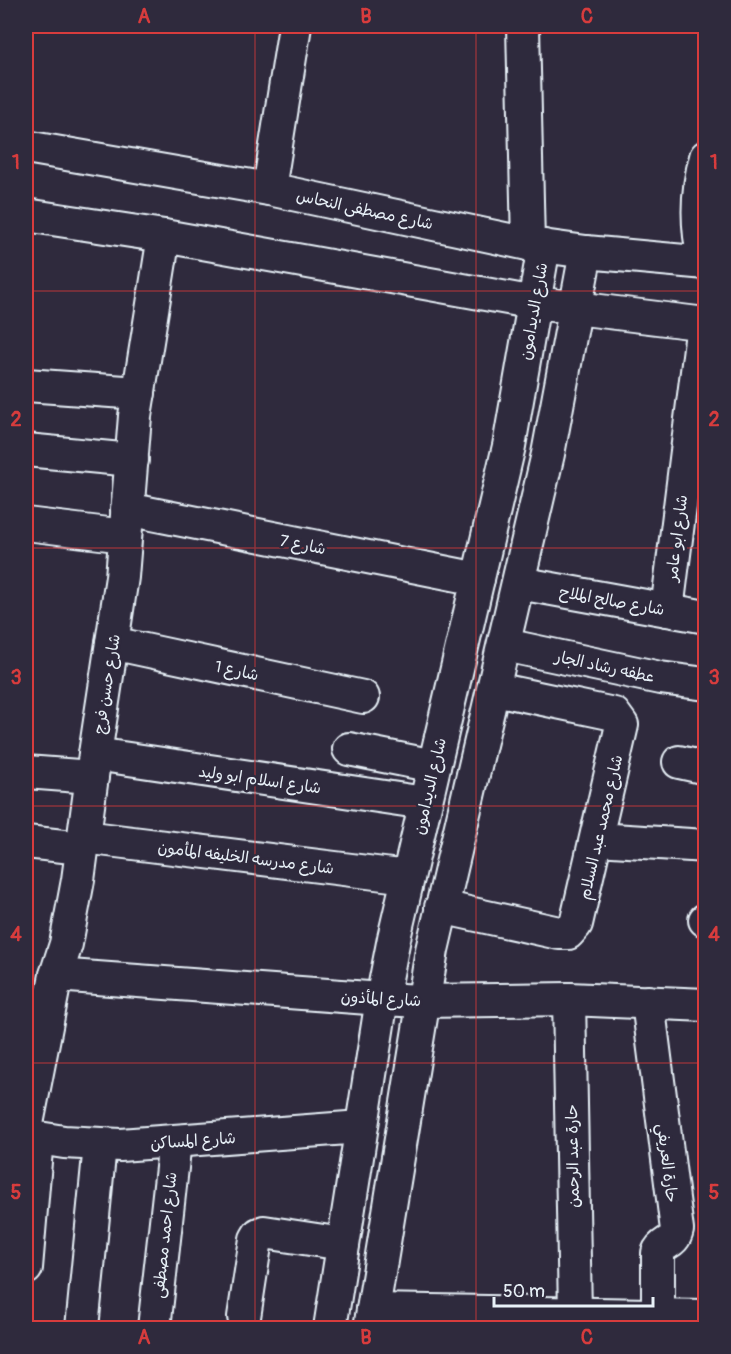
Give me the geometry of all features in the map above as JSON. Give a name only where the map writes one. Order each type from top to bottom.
[{"type":"street","points":[[269,189],[295,26]]},
{"type":"street","name":"شارع الديدامون","points":[[330,1329],[382,999],[408,877],[509,446],[535,303],[536,245],[523,26]]},
{"type":"street","name":"شارع مصطفى النحاس","points":[[26,147],[269,189],[536,245],[705,263]]},
{"type":"street","points":[[705,157],[698,196],[697,218],[699,240],[705,263]]},
{"type":"street","points":[[26,215],[164,236],[535,303],[704,324]]},
{"type":"street","name":"شارع حسن فرج","points":[[26,1268],[29,1134],[56,975],[73,912],[122,577],[139,393],[164,236]]},
{"type":"street","points":[[586,252],[548,454],[495,689],[441,907],[422,1000],[372,1319],[544,1321],[575,1313],[638,1320],[705,1316]]},
{"type":"street","name":"شارع ابو عامر","points":[[667,610],[704,324]]},
{"type":"street","points":[[26,385],[139,393]]},
{"type":"street","points":[[26,450],[132,460]]},
{"type":"street","name":"شارع 7","points":[[26,524],[126,523],[478,579]]},
{"type":"street","name":"شارع صالح الملاح","points":[[519,582],[705,617]]},
{"type":"street","name":"شارع 1","points":[[112,643],[363,697]]},
{"type":"street","name":"عطفه رشاد الجار","points":[[505,645],[660,678],[705,684]]},
{"type":"street","name":"شارع محمد عبد السلام","points":[[441,907],[560,933],[568,933],[576,924],[622,725],[614,714],[495,689]]},
{"type":"street","points":[[349,749],[434,766]]},
{"type":"street","name":"شارع اسلام ابو وليد","points":[[26,772],[93,765],[425,803]]},
{"type":"street","points":[[597,839],[705,846]]},
{"type":"street","name":"شارع مدرسه الخليفه المأمون","points":[[26,842],[83,842],[408,877]]},
{"type":"street","name":"شارع المأذون","points":[[56,975],[382,999],[569,999],[705,1005]]},
{"type":"street","name":"حارة عبد الرحمن","points":[[569,999],[575,1313]]},
{"type":"street","name":"حارة العريفي","points":[[638,1320],[658,1253],[661,1247],[674,1239],[677,1230],[648,1002]]},
{"type":"street","name":"شارع المساكن","points":[[29,1134],[100,1145],[361,1127]]},
{"type":"street","name":"شارع احمد مصطفى","points":[[154,1329],[175,1141]]},
{"type":"street","points":[[82,1329],[100,1145]]},
{"type":"street","points":[[244,1317],[256,1239],[259,1234],[264,1232],[343,1244]]}]
